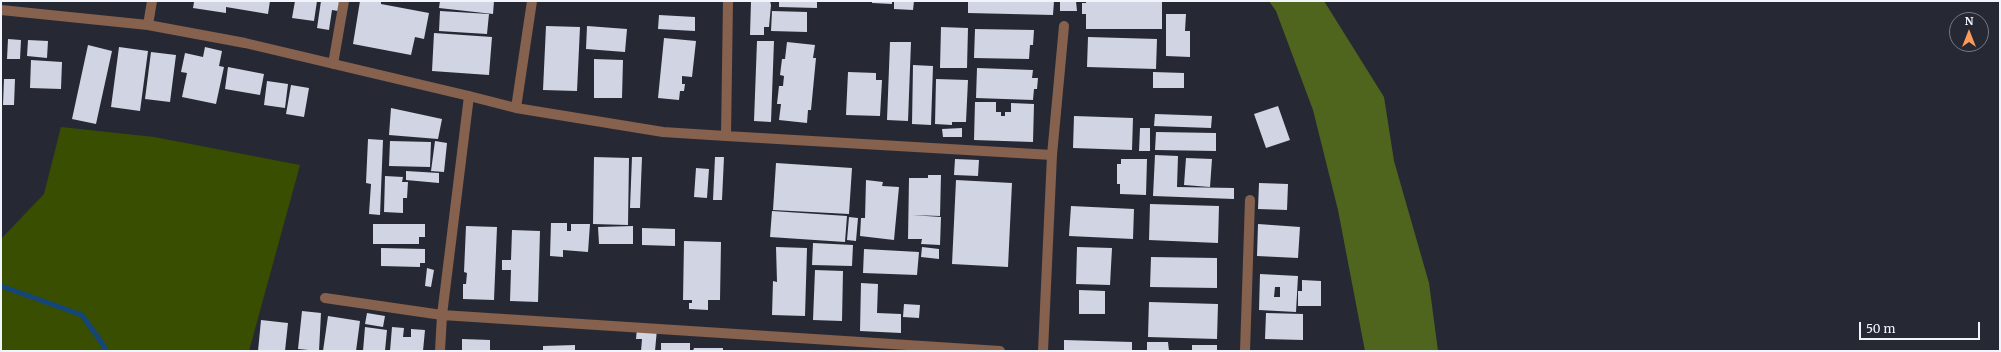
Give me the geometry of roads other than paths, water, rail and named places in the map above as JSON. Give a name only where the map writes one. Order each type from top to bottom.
[{"type":"street","points":[[148,25],[152,1]]},
{"type":"street","points":[[333,64],[344,1]]},
{"type":"street","points":[[516,108],[532,1]]},
{"type":"street","points":[[726,136],[728,1]]},
{"type":"street","points":[[1,10],[148,25],[245,43],[516,108],[663,132],[1052,155]]},
{"type":"street","points":[[1043,351],[1052,155],[1064,26]]},
{"type":"street","points":[[440,351],[442,315],[469,96]]},
{"type":"street","points":[[1245,351],[1250,200]]},
{"type":"street","points":[[325,298],[442,315],[1000,351]]},
{"type":"waterway","points":[[1,286],[82,315],[104,346],[105,351]]}]
